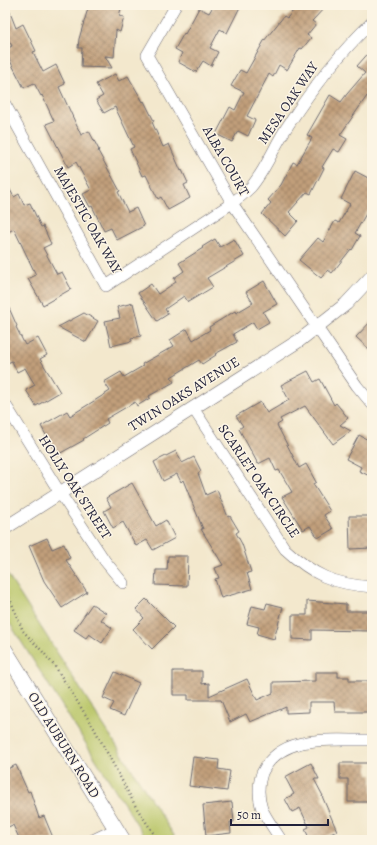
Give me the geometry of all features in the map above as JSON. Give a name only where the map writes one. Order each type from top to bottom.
[{"type":"main road","name":"OLD AUBURN ROAD","points":[[5,650],[119,834]]},
{"type":"street","name":"ALBA COURT","points":[[176,5],[147,55],[232,203],[317,328]]},
{"type":"street","name":"MESA OAK WAY","points":[[232,203],[251,186],[262,171],[287,126],[328,69],[351,42],[372,22]]},
{"type":"street","name":"MAJESTIC OAK WAY","points":[[5,104],[106,286],[232,203]]},
{"type":"street","name":"TWIN OAKS AVENUE","points":[[5,528],[300,340],[346,304],[372,276]]},
{"type":"street","points":[[317,328],[357,386],[372,404]]},
{"type":"street","name":"HOLLY OAK STREET","points":[[5,404],[60,493],[105,561],[123,583]]},
{"type":"street","name":"SCARLET OAK CIRCLE","points":[[193,408],[285,549],[299,562],[316,573],[334,581],[353,586],[372,587]]},
{"type":"street","points":[[281,840],[266,817],[259,799],[260,780],[266,765],[287,747],[295,744],[316,741],[372,740]]},
{"type":"street","points":[[93,840],[119,834]]},
{"type":"path","points":[[5,591],[10,599],[23,631],[56,668],[94,728],[136,808],[158,840]]},
{"type":"green space","points":[[5,571],[177,840],[147,840],[5,616]]},
{"type":"building","points":[[5,5],[7,5],[16,28],[23,24],[36,51],[33,52],[43,72],[56,65],[65,84],[59,87],[81,135],[89,131],[120,191],[118,192],[128,212],[136,208],[144,226],[117,240],[111,228],[104,231],[92,206],[90,207],[83,194],[91,190],[76,162],[68,167],[46,124],[54,121],[42,95],[41,96],[34,83],[24,88],[5,51],[12,46],[5,33]]},
{"type":"building","points":[[89,5],[122,5],[119,16],[124,17],[120,32],[116,30],[114,57],[105,56],[112,68],[81,67],[82,48],[78,48],[79,39]]},
{"type":"building","points":[[214,5],[241,5],[227,33],[220,29],[210,48],[218,52],[211,66],[203,61],[196,72],[178,62],[182,53],[175,49],[199,8],[209,13]]},
{"type":"building","points":[[298,5],[327,5],[312,21],[316,24],[307,35],[311,38],[302,49],[300,48],[287,70],[279,65],[273,77],[269,74],[247,116],[255,120],[248,136],[238,131],[232,142],[216,134],[230,107],[235,110],[244,92],[231,86],[240,70],[246,73],[264,41],[284,16],[287,18]]},
{"type":"building","points":[[372,49],[372,100],[367,96],[340,135],[347,139],[339,152],[333,149],[322,167],[324,168],[311,194],[307,192],[289,212],[298,221],[285,236],[262,214],[271,203],[268,200],[281,185],[293,162],[297,164],[312,138],[307,135],[330,95],[341,102],[365,73],[357,66]]},
{"type":"building","points":[[115,74],[119,81],[128,76],[143,102],[144,101],[154,121],[152,122],[163,147],[169,144],[188,183],[184,185],[190,198],[168,210],[161,197],[158,199],[146,175],[142,176],[130,149],[134,147],[115,107],[104,113],[96,100],[103,96],[96,84]]},
{"type":"building","points":[[355,171],[372,180],[372,207],[369,213],[367,212],[355,233],[360,236],[352,250],[351,249],[332,273],[328,270],[321,278],[299,260],[318,238],[323,242],[335,221],[339,223],[350,204],[341,199]]},
{"type":"building","points":[[5,181],[14,197],[19,194],[24,205],[30,203],[51,244],[43,248],[57,274],[62,272],[71,289],[43,305],[28,279],[36,275],[14,229],[8,232],[5,226]]},
{"type":"building","points":[[215,239],[220,247],[234,239],[244,256],[207,278],[213,287],[188,302],[184,296],[165,309],[168,314],[157,321],[138,293],[151,284],[158,294],[176,282],[174,278],[184,271],[179,263]]},
{"type":"building","points":[[264,281],[277,304],[263,312],[269,322],[257,329],[253,322],[233,334],[237,342],[215,354],[216,355],[202,364],[199,360],[171,377],[174,382],[149,396],[150,398],[137,406],[135,402],[106,419],[108,423],[83,439],[84,440],[57,455],[41,426],[67,411],[70,416],[110,391],[104,382],[121,372],[124,377],[143,366],[142,364],[174,346],[170,340],[187,329],[193,340],[210,330],[209,327],[235,311],[236,313],[253,303],[246,292]]},
{"type":"building","points":[[5,299],[25,345],[38,338],[47,355],[40,359],[60,392],[36,406],[26,390],[35,385],[25,368],[17,372],[12,361],[5,364]]},
{"type":"building","points":[[133,303],[141,336],[131,338],[132,341],[111,346],[105,321],[120,318],[117,307]]},
{"type":"building","points":[[84,313],[98,321],[86,342],[58,327]]},
{"type":"building","points":[[372,320],[372,352],[356,337]]},
{"type":"building","points":[[308,371],[314,382],[320,379],[334,405],[336,403],[348,418],[340,425],[351,431],[333,444],[305,406],[280,419],[282,422],[277,425],[299,468],[306,464],[316,482],[313,484],[330,511],[324,515],[333,529],[318,538],[310,526],[303,530],[282,497],[292,492],[279,470],[276,471],[270,458],[258,464],[239,429],[243,426],[236,416],[260,402],[267,413],[289,400],[281,385]]},
{"type":"building","points":[[359,435],[372,442],[372,477],[359,471],[361,467],[346,459]]},
{"type":"building","points":[[176,451],[182,463],[194,457],[201,471],[198,473],[206,495],[217,490],[228,517],[230,516],[239,531],[236,533],[242,544],[251,572],[247,573],[252,589],[221,598],[215,579],[219,578],[215,568],[223,565],[201,529],[203,529],[183,480],[181,482],[177,474],[163,481],[154,462]]},
{"type":"building","points":[[132,483],[156,526],[166,520],[175,538],[153,550],[147,540],[136,546],[123,522],[113,528],[104,511],[111,507],[106,498]]},
{"type":"building","points":[[349,516],[370,516],[372,548],[350,549]]},
{"type":"building","points":[[47,538],[52,549],[64,544],[70,558],[66,560],[87,592],[62,608],[44,581],[29,546]]},
{"type":"building","points":[[168,556],[188,556],[187,586],[155,585],[156,570],[167,570]]},
{"type":"building","points":[[146,599],[174,627],[152,649],[133,629],[144,618],[136,609]]},
{"type":"building","points":[[307,601],[346,604],[346,611],[372,611],[372,631],[312,630],[312,640],[292,639],[292,615],[307,615]]},
{"type":"building","points":[[267,603],[283,607],[274,639],[257,634],[259,627],[247,624],[252,606],[265,609]]},
{"type":"building","points":[[92,604],[106,613],[101,620],[112,628],[102,643],[89,634],[86,638],[74,630]]},
{"type":"building","points":[[173,671],[202,671],[202,684],[209,683],[209,696],[247,679],[257,700],[273,693],[273,682],[315,681],[315,672],[338,672],[338,677],[349,677],[349,681],[372,681],[372,712],[335,712],[334,702],[309,702],[309,712],[286,713],[286,707],[250,722],[246,714],[230,722],[221,700],[188,700],[188,695],[173,695]]},
{"type":"building","points":[[115,672],[139,683],[124,716],[110,710],[114,703],[103,698]]},
{"type":"building","points":[[193,757],[219,760],[218,769],[230,771],[227,791],[189,786]]},
{"type":"building","points":[[311,763],[319,779],[314,779],[323,796],[337,831],[326,836],[328,840],[310,840],[305,829],[309,827],[300,808],[292,812],[285,799],[294,794],[285,777]]},
{"type":"building","points":[[340,763],[368,763],[368,775],[372,775],[372,802],[348,802],[348,779],[340,779]]},
{"type":"building","points":[[16,765],[28,792],[30,791],[39,818],[44,816],[54,840],[20,840],[13,825],[5,828],[5,770]]},
{"type":"building","points":[[232,802],[234,822],[230,822],[231,833],[206,836],[203,805]]}]
